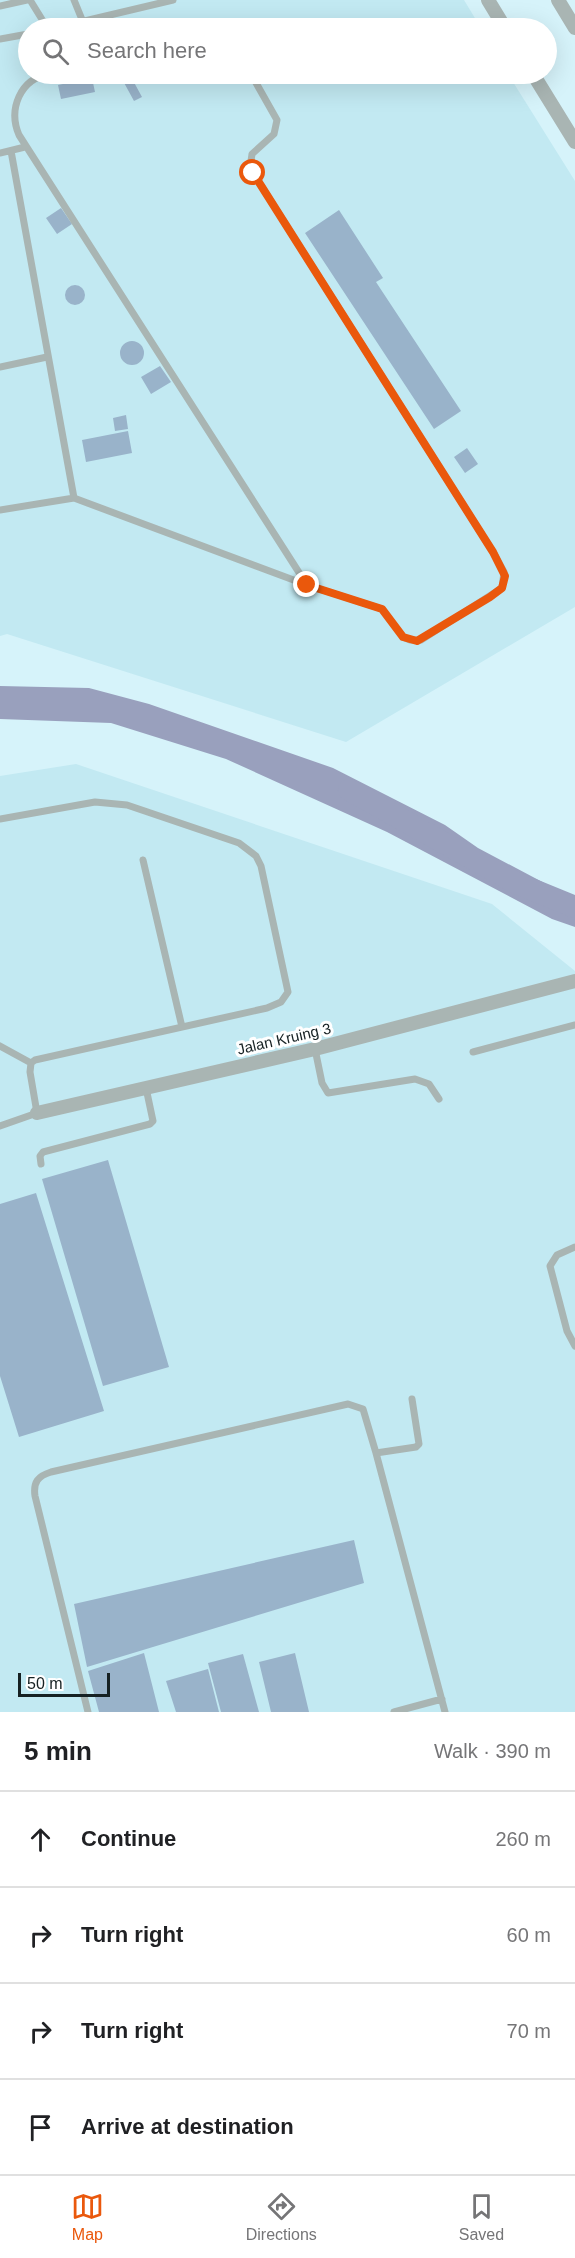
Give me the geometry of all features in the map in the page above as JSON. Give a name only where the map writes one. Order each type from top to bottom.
[{"type":"street","points":[[488,0],[499,18]]},
{"type":"street","points":[[558,0],[575,28]]},
{"type":"street","points":[[541,84],[570,121],[575,142]]},
{"type":"street","name":"Jalan Kruing 3","points":[[38,1113],[315,1049],[575,981]]},
{"type":"lane","points":[[0,6],[29,0],[41,18]]},
{"type":"lane","points":[[74,0],[81,18]]},
{"type":"lane","points":[[99,18],[173,0]]},
{"type":"lane","points":[[0,39],[18,36]]},
{"type":"lane","points":[[28,84],[16,103],[14,119],[25,147],[307,585]]},
{"type":"lane","points":[[0,510],[74,498],[307,585],[382,609],[403,637],[417,641],[502,588],[505,576],[493,552],[250,168],[252,154],[274,134],[277,120],[257,84]]},
{"type":"lane","points":[[0,153],[25,147]]},
{"type":"lane","points":[[11,150],[74,498]]},
{"type":"lane","points":[[0,367],[47,357]]},
{"type":"lane","points":[[0,819],[95,802],[110,802],[128,805],[239,843],[256,856],[261,866],[287,995],[281,1002],[267,1008],[39,1059],[31,1063]]},
{"type":"lane","points":[[143,860],[182,1027]]},
{"type":"lane","points":[[473,1052],[575,1025]]},
{"type":"lane","points":[[0,1046],[31,1063]]},
{"type":"lane","points":[[315,1049],[322,1083],[328,1093],[415,1079],[429,1084],[439,1099]]},
{"type":"lane","points":[[31,1063],[30,1072],[38,1113]]},
{"type":"lane","points":[[41,1164],[40,1156],[43,1152],[150,1124],[153,1121],[146,1088]]},
{"type":"lane","name":"Jalan Kruing 3","points":[[0,1126],[38,1113]]},
{"type":"lane","points":[[575,1246],[557,1255],[550,1266],[567,1331],[575,1346]]},
{"type":"lane","points":[[376,1453],[416,1447],[419,1444],[412,1399]]},
{"type":"lane","points":[[88,1712],[35,1496],[35,1483],[39,1478],[51,1472],[348,1404],[363,1409],[445,1712]]},
{"type":"lane","points":[[394,1712],[442,1699]]},
{"type":"shaded area","points":[[0,0],[464,0],[475,18],[18,18],[18,84],[514,84],[575,181],[575,607],[346,742],[7,634],[0,636]]},
{"type":"shaded area","points":[[0,686],[89,688],[149,704],[333,768],[445,825],[478,848],[548,885],[575,896],[575,927],[552,919],[387,832],[226,759],[111,723],[0,719]]},
{"type":"shaded area","points":[[76,764],[492,904],[575,971],[575,1712],[0,1712],[0,776]]},
{"type":"building","points":[[93,84],[95,92],[61,99],[58,85]]},
{"type":"building","points":[[125,84],[135,84],[142,97],[134,101]]},
{"type":"building","points":[[61,208],[72,224],[57,234],[46,218]]},
{"type":"building","points":[[339,210],[383,278],[376,282],[461,411],[434,429],[305,233]]},
{"type":"building","points":[[75,285],[82,288],[85,295],[82,302],[75,305],[68,302],[65,295],[68,288]]},
{"type":"building","points":[[132,341],[137,342],[143,348],[143,358],[137,364],[132,365],[127,364],[121,358],[120,353],[121,348],[127,342]]},
{"type":"building","points":[[160,366],[171,382],[151,394],[141,377]]},
{"type":"building","points":[[126,415],[128,429],[115,431],[113,418]]},
{"type":"building","points":[[128,431],[132,453],[86,462],[82,440]]},
{"type":"building","points":[[467,448],[478,464],[465,473],[454,457]]},
{"type":"building","points":[[108,1160],[169,1367],[103,1386],[42,1179]]},
{"type":"building","points":[[36,1193],[104,1411],[19,1437],[0,1376],[0,1204]]},
{"type":"building","points":[[354,1540],[364,1583],[87,1667],[74,1604]]},
{"type":"building","points":[[144,1653],[159,1712],[99,1712],[88,1671]]},
{"type":"building","points":[[295,1653],[309,1712],[271,1712],[259,1662]]},
{"type":"building","points":[[243,1654],[259,1712],[221,1712],[208,1663]]},
{"type":"building","points":[[208,1669],[219,1712],[176,1712],[166,1681]]},
{"type":"waterway","points":[[349,790],[514,882],[575,907]]},
{"type":"route","points":[[253,173],[493,552],[505,576],[502,588],[490,597],[417,641],[403,637],[382,609],[307,585]]}]
